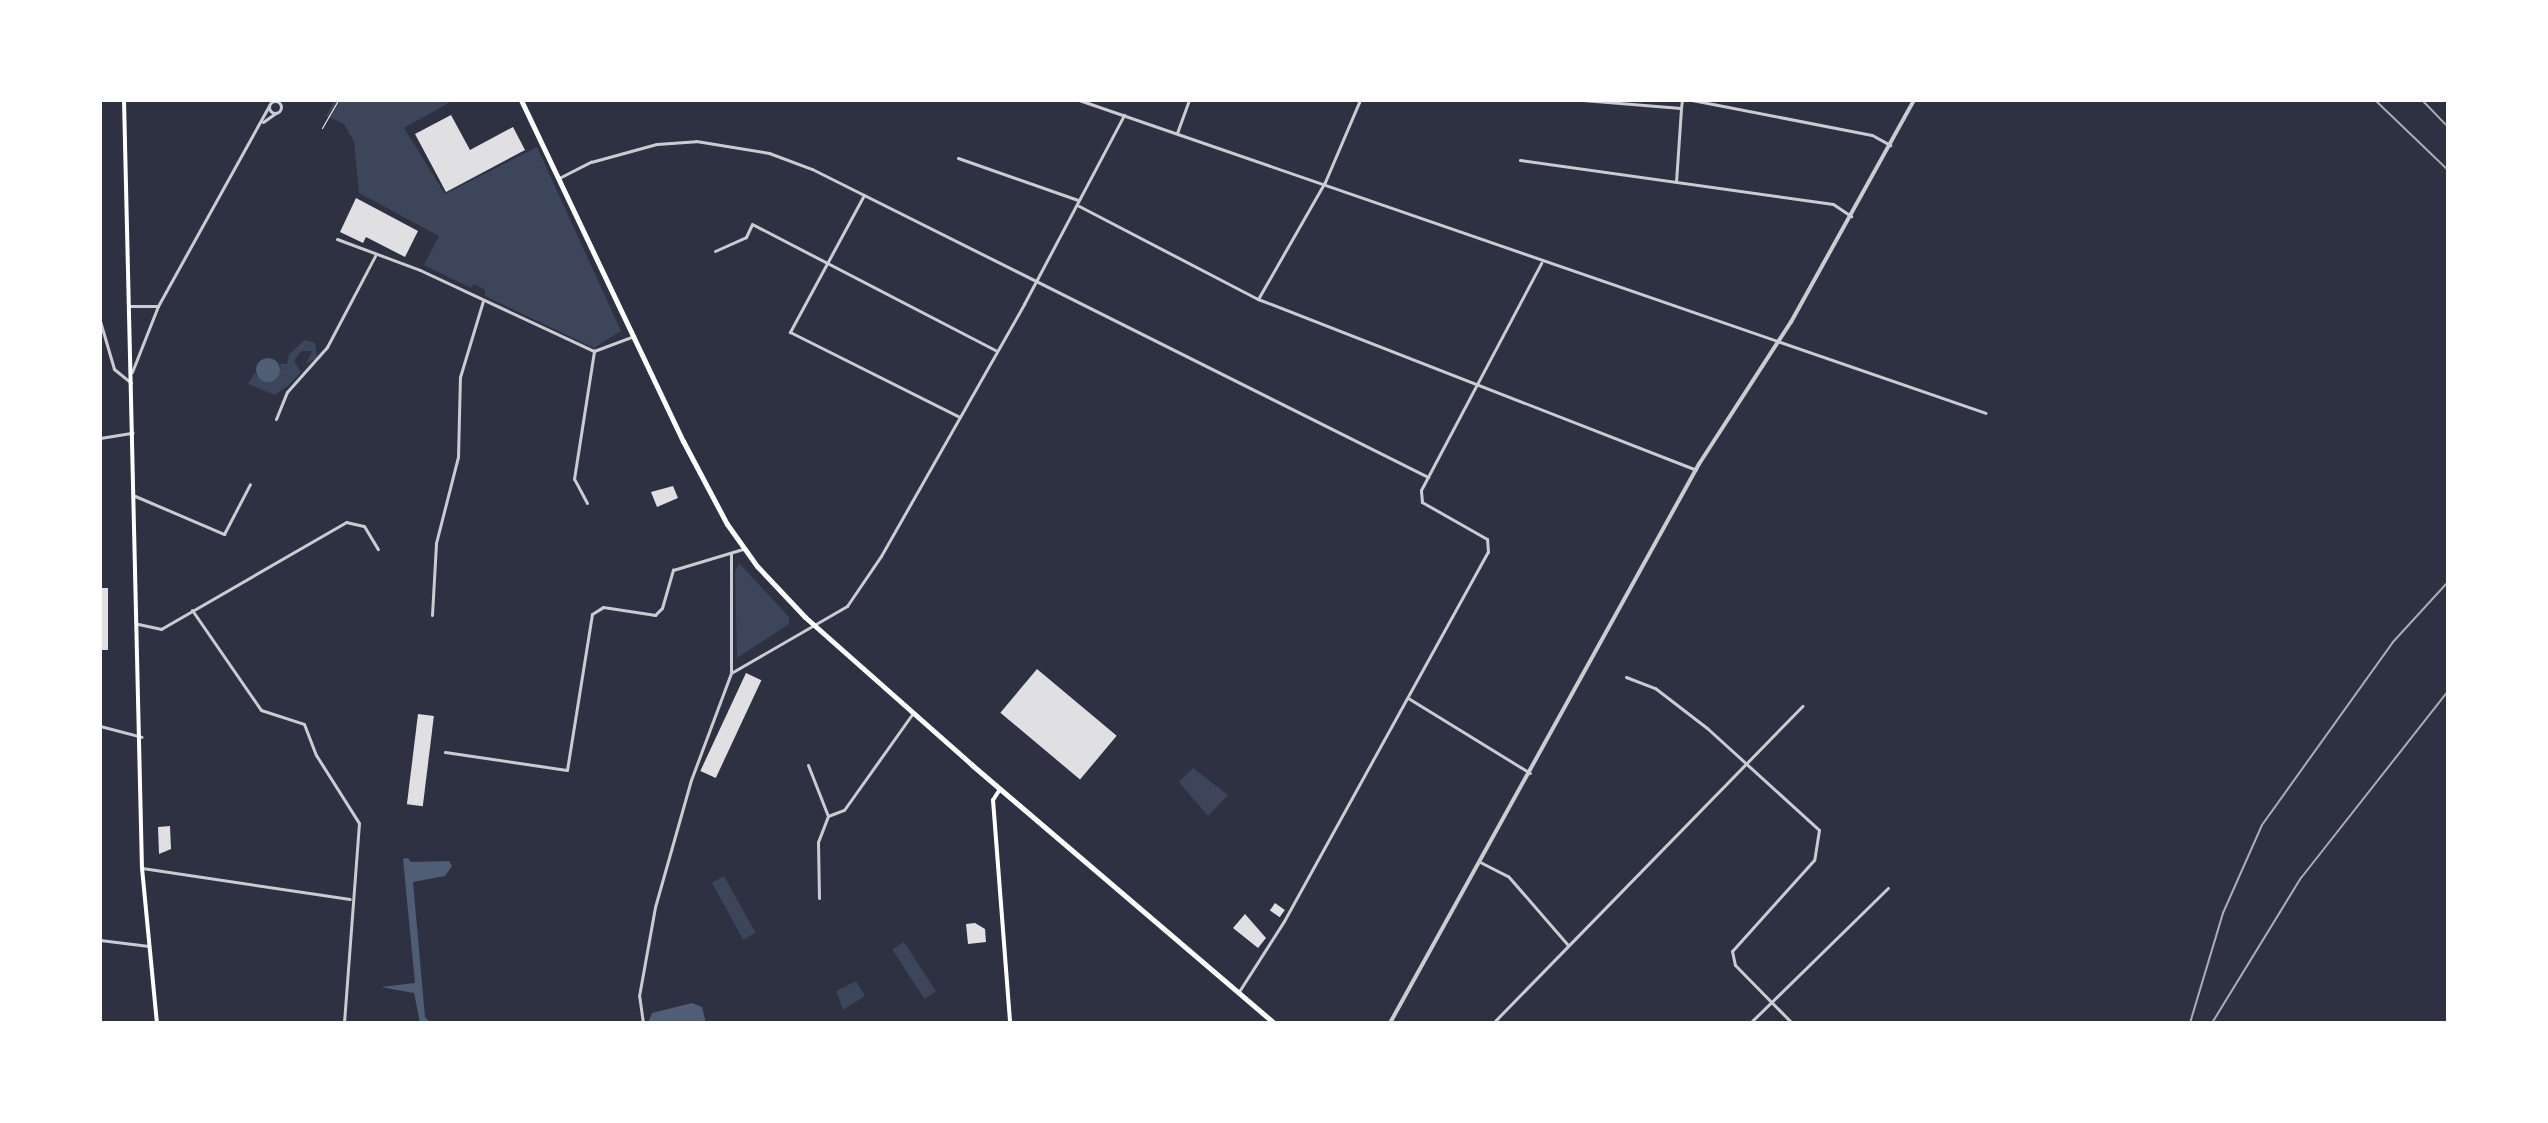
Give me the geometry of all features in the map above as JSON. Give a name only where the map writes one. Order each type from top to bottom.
[{"type":"highway","points":[[521,100],[695,464],[743,549],[815,626],[1274,1023]]},
{"type":"main road","points":[[124,100],[142,737],[142,868],[157,1023]]},
{"type":"main road","points":[[1000,789],[993,800],[1010,1023]]},
{"type":"street","points":[[132,372],[158,306],[269,106],[273,100],[279,101],[277,113],[260,124]]},
{"type":"street","points":[[1079,100],[1325,182],[1541,263],[1986,413]]},
{"type":"street","points":[[1177,133],[1189,100]]},
{"type":"street","points":[[1258,299],[1325,182],[1360,100]]},
{"type":"street","points":[[1583,100],[1681,108]]},
{"type":"street","points":[[1676,182],[1682,100]]},
{"type":"street","points":[[1692,100],[1872,135],[1890,145]]},
{"type":"street","points":[[1390,1023],[1696,470],[1777,344],[1914,100]]},
{"type":"street","points":[[269,106],[277,113]]},
{"type":"street","points":[[731,673],[756,655],[815,626],[847,606],[960,417],[1079,203],[1124,115]]},
{"type":"street","points":[[559,178],[591,162],[657,144],[696,141],[769,153],[864,195],[1428,477]]},
{"type":"street","points":[[958,158],[1079,203],[1258,299],[1696,470]]},
{"type":"street","points":[[1520,160],[1833,204],[1851,216]]},
{"type":"street","points":[[864,195],[824,261],[789,326],[790,332],[960,417]]},
{"type":"street","points":[[715,251],[746,237],[752,224],[997,351]]},
{"type":"street","points":[[337,239],[484,300],[594,351],[634,336]]},
{"type":"street","points":[[276,419],[287,392],[327,347],[375,256]]},
{"type":"street","points":[[1238,993],[1255,970],[1488,552],[1487,539],[1422,502],[1428,477],[1541,263]]},
{"type":"street","points":[[432,615],[436,543],[458,457],[460,377],[484,300]]},
{"type":"street","points":[[129,306],[158,306]]},
{"type":"street","points":[[100,321],[114,369],[132,384]]},
{"type":"street","points":[[587,503],[574,479],[594,351]]},
{"type":"street","points":[[100,438],[133,433]]},
{"type":"street","points":[[135,496],[224,534],[250,484]]},
{"type":"street","points":[[138,624],[161,629],[335,526],[364,526],[378,549]]},
{"type":"street","points":[[445,752],[567,770],[592,614],[603,607],[655,615],[662,608],[669,574],[743,549]]},
{"type":"street","points":[[643,1023],[639,996],[657,898],[691,780],[731,673],[731,553]]},
{"type":"street","points":[[192,610],[261,710],[304,724],[316,755],[359,823],[350,899],[344,1023]]},
{"type":"street","points":[[1626,677],[1655,688],[1746,759],[1814,822],[1821,840],[1814,860],[1732,951],[1735,965],[1792,1023]]},
{"type":"street","points":[[1408,698],[1530,773]]},
{"type":"street","points":[[1493,1023],[1746,759],[1802,706]]},
{"type":"street","points":[[828,816],[844,810],[913,713]]},
{"type":"street","points":[[100,726],[142,737]]},
{"type":"street","points":[[808,765],[828,816],[818,842],[819,898]]},
{"type":"street","points":[[1480,862],[1508,876],[1568,945]]},
{"type":"street","points":[[142,868],[350,899]]},
{"type":"street","points":[[1750,1023],[1888,888]]},
{"type":"street","points":[[100,940],[149,946]]},
{"type":"path","points":[[322,128],[338,100]]},
{"type":"shaded area","points":[[335,100],[454,100],[404,128],[445,194],[537,147],[621,331],[594,348],[485,296],[485,290],[474,284],[471,288],[424,265],[439,236],[359,193],[354,142],[344,124],[326,116]]},
{"type":"shaded area","points":[[305,340],[315,343],[317,358],[306,364],[312,351],[301,351],[294,361],[301,372],[289,385],[275,395],[248,384],[255,372],[257,377],[281,369],[280,364],[287,364],[289,354]]},
{"type":"shaded area","points":[[268,358],[277,361],[280,370],[277,379],[268,382],[259,379],[256,370],[259,361]]},
{"type":"shaded area","points":[[739,563],[789,617],[789,624],[737,658],[735,571]]},
{"type":"shaded area","points":[[1193,768],[1228,795],[1208,816],[1179,782]]},
{"type":"shaded area","points":[[408,858],[411,862],[449,861],[452,866],[445,876],[413,882],[425,1017],[431,1023],[420,1023],[414,993],[381,987],[415,983],[403,859]]},
{"type":"shaded area","points":[[724,876],[756,933],[743,940],[712,883]]},
{"type":"shaded area","points":[[904,942],[936,991],[924,999],[892,950]]},
{"type":"shaded area","points":[[856,981],[865,996],[843,1010],[836,991]]},
{"type":"shaded area","points":[[692,1003],[702,1007],[706,1023],[648,1023],[652,1013]]},
{"type":"building","points":[[451,115],[470,150],[513,127],[525,150],[446,192],[415,134]]},
{"type":"building","points":[[356,198],[418,231],[405,257],[366,237],[363,243],[340,232]]},
{"type":"building","points":[[673,486],[678,498],[657,507],[651,492]]},
{"type":"building","points":[[100,588],[108,588],[108,650],[100,650]]},
{"type":"building","points":[[1037,669],[1117,736],[1080,780],[1000,713]]},
{"type":"building","points":[[746,673],[761,680],[716,778],[700,771]]},
{"type":"building","points":[[418,714],[434,716],[423,806],[407,804]]},
{"type":"building","points":[[170,826],[171,849],[159,854],[158,827]]},
{"type":"building","points":[[1275,903],[1285,910],[1280,917],[1270,910]]},
{"type":"building","points":[[1245,914],[1266,938],[1258,948],[1233,928]]},
{"type":"building","points":[[975,923],[985,929],[986,942],[968,944],[966,924]]},
{"type":"railway","points":[[2375,100],[2448,170]]},
{"type":"railway","points":[[2422,100],[2448,127]]},
{"type":"railway","points":[[2190,1023],[2223,913],[2262,825],[2393,642],[2448,582]]},
{"type":"railway","points":[[2212,1023],[2301,878],[2448,691]]}]
